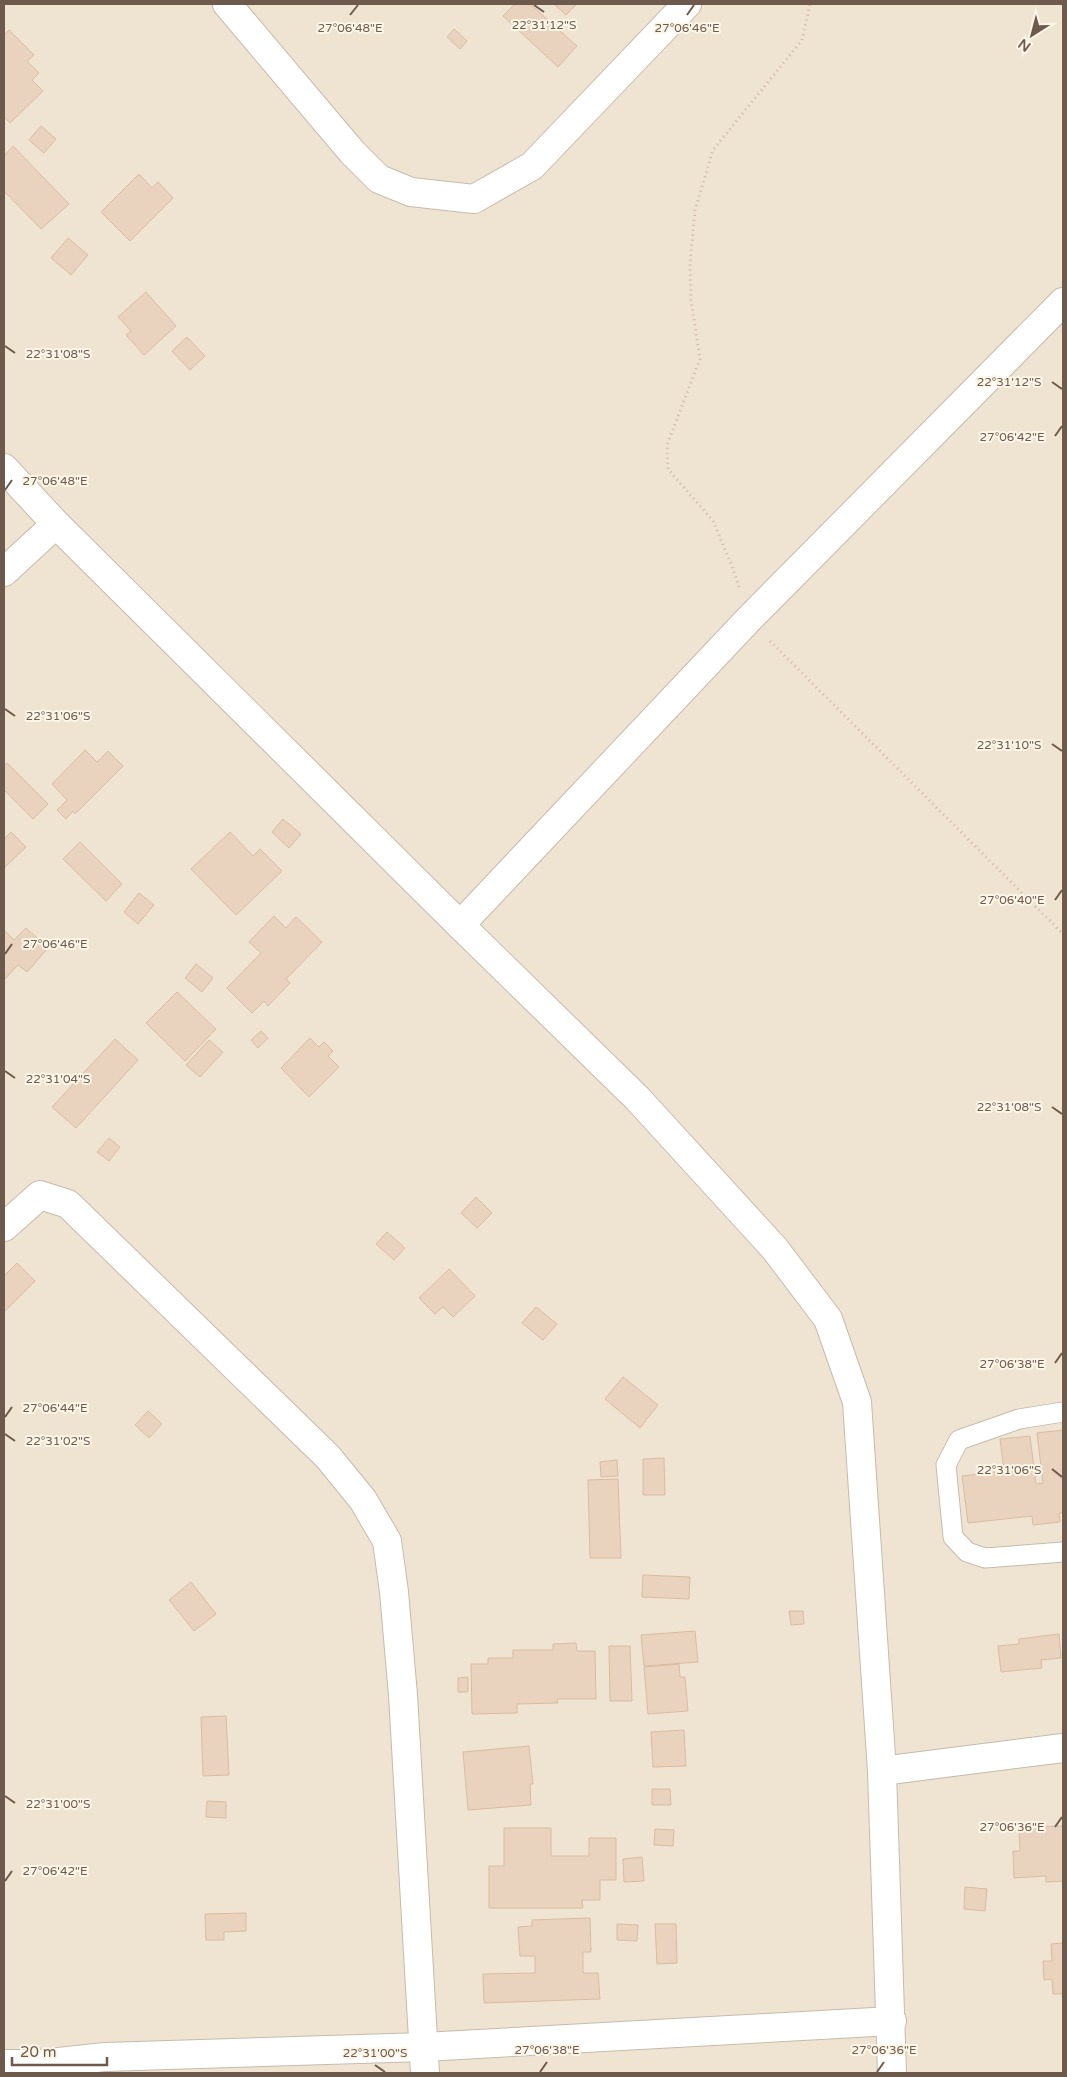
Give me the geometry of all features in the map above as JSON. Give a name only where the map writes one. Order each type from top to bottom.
[{"type":"street","points":[[227,4],[352,152],[379,179],[411,192],[474,199],[532,166],[687,4]]},
{"type":"street","points":[[460,925],[749,619],[1063,302]]},
{"type":"street","points":[[4,468],[56,524],[638,1099],[775,1249],[828,1319],[857,1402],[882,1771],[892,2021],[892,2073]]},
{"type":"street","points":[[4,572],[56,524]]},
{"type":"street","points":[[4,1227],[40,1195],[68,1204],[328,1458],[363,1500],[387,1541],[394,1592],[403,1695],[425,2073]]},
{"type":"street","points":[[882,1771],[1063,1748]]},
{"type":"street","points":[[4,2064],[33,2069],[105,2057],[424,2046],[892,2021]]},
{"type":"lane","points":[[1063,1412],[1019,1419],[959,1440],[946,1465],[953,1537],[967,1552],[985,1558],[1063,1552]]},
{"type":"path","points":[[810,4],[802,40],[713,150],[695,210],[690,263],[691,300],[700,359],[667,445],[668,469],[713,521],[732,566],[749,619],[1063,934]]},
{"type":"shaded area","points":[[4,4],[1063,4],[1063,2073],[4,2073]]},
{"type":"building","points":[[515,4],[530,4],[577,46],[558,67],[503,16]]},
{"type":"building","points":[[554,4],[577,4],[566,15]]},
{"type":"building","points":[[454,29],[467,41],[460,49],[447,37]]},
{"type":"building","points":[[9,30],[34,55],[27,61],[39,73],[32,80],[43,91],[10,123],[4,117],[4,35]]},
{"type":"building","points":[[41,126],[56,139],[44,153],[29,140]]},
{"type":"building","points":[[13,146],[69,204],[41,229],[4,191],[4,156]]},
{"type":"building","points":[[139,174],[152,188],[158,182],[173,198],[130,241],[101,212]]},
{"type":"building","points":[[68,238],[88,255],[71,275],[51,258]]},
{"type":"building","points":[[146,292],[176,326],[144,355],[126,335],[131,331],[118,317]]},
{"type":"building","points":[[187,337],[205,356],[190,370],[172,351]]},
{"type":"building","points":[[85,750],[97,762],[108,751],[123,766],[75,814],[73,811],[66,819],[57,810],[67,800],[52,784]]},
{"type":"building","points":[[7,763],[48,804],[33,819],[4,790],[4,766]]},
{"type":"building","points":[[283,819],[301,834],[289,848],[272,832]]},
{"type":"building","points":[[11,832],[26,847],[4,868],[4,839]]},
{"type":"building","points":[[230,832],[253,856],[260,849],[282,871],[236,915],[191,869]]},
{"type":"building","points":[[80,842],[122,884],[106,901],[63,859]]},
{"type":"building","points":[[139,893],[154,905],[138,924],[124,912]]},
{"type":"building","points":[[274,916],[286,928],[296,917],[322,942],[286,979],[290,983],[268,1006],[264,1001],[252,1013],[227,988],[261,953],[249,942]]},
{"type":"building","points":[[26,928],[48,948],[27,972],[18,965],[4,980],[4,930],[14,940]]},
{"type":"building","points":[[196,964],[213,978],[202,992],[185,978]]},
{"type":"building","points":[[177,992],[216,1029],[185,1061],[146,1023]]},
{"type":"building","points":[[261,1031],[268,1038],[258,1048],[251,1040]]},
{"type":"building","points":[[310,1038],[319,1047],[324,1042],[333,1051],[328,1056],[339,1067],[309,1097],[281,1068]]},
{"type":"building","points":[[115,1039],[138,1060],[76,1128],[52,1107]]},
{"type":"building","points":[[209,1040],[223,1052],[200,1077],[186,1065]]},
{"type":"building","points":[[109,1138],[120,1147],[109,1161],[97,1152]]},
{"type":"building","points":[[476,1197],[492,1213],[477,1228],[461,1213]]},
{"type":"building","points":[[387,1232],[405,1248],[394,1260],[376,1244]]},
{"type":"building","points":[[17,1263],[35,1281],[4,1312],[4,1276]]},
{"type":"building","points":[[449,1269],[475,1296],[453,1317],[443,1307],[435,1314],[419,1298]]},
{"type":"building","points":[[536,1307],[557,1324],[543,1340],[522,1323]]},
{"type":"building","points":[[623,1377],[658,1405],[640,1428],[605,1399]]},
{"type":"building","points":[[148,1411],[162,1424],[149,1438],[135,1425]]},
{"type":"building","points":[[1063,1430],[1063,1513],[1059,1513],[1060,1522],[1033,1525],[1032,1516],[968,1523],[962,1476],[1004,1471],[1000,1439],[1030,1436],[1036,1484],[1043,1483],[1037,1433]]},
{"type":"building","points":[[664,1458],[665,1495],[643,1495],[643,1459]]},
{"type":"building","points":[[617,1460],[618,1476],[601,1477],[600,1462]]},
{"type":"building","points":[[618,1479],[621,1558],[590,1558],[588,1480]]},
{"type":"building","points":[[643,1575],[690,1577],[689,1599],[642,1597]]},
{"type":"building","points":[[191,1582],[216,1614],[194,1631],[169,1600]]},
{"type":"building","points":[[789,1611],[803,1611],[804,1624],[791,1625]]},
{"type":"building","points":[[695,1631],[698,1662],[644,1666],[641,1635]]},
{"type":"building","points":[[1059,1634],[1061,1658],[1041,1660],[1042,1668],[1001,1672],[998,1646],[1019,1644],[1019,1639]]},
{"type":"building","points":[[576,1643],[577,1651],[595,1651],[596,1699],[557,1699],[558,1703],[517,1704],[517,1713],[472,1714],[471,1664],[488,1664],[488,1658],[513,1658],[513,1650],[553,1650],[553,1644]]},
{"type":"building","points":[[609,1646],[630,1646],[632,1701],[610,1701]]},
{"type":"building","points":[[679,1664],[680,1677],[685,1677],[688,1711],[648,1714],[644,1667]]},
{"type":"building","points":[[468,1677],[468,1692],[458,1692],[458,1678]]},
{"type":"building","points":[[226,1716],[229,1775],[203,1776],[201,1717]]},
{"type":"building","points":[[684,1730],[686,1766],[653,1767],[651,1732]]},
{"type":"building","points":[[529,1746],[533,1784],[530,1784],[531,1805],[468,1810],[463,1752]]},
{"type":"building","points":[[652,1789],[670,1789],[671,1805],[652,1805]]},
{"type":"building","points":[[207,1801],[226,1802],[226,1818],[206,1817]]},
{"type":"building","points":[[1063,1826],[1063,1881],[1046,1882],[1046,1876],[1014,1878],[1013,1851],[1020,1851],[1019,1827]]},
{"type":"building","points":[[504,1828],[551,1828],[551,1856],[589,1856],[589,1838],[616,1838],[616,1880],[600,1880],[600,1900],[582,1900],[583,1908],[489,1908],[489,1866],[504,1866]]},
{"type":"building","points":[[655,1829],[674,1830],[673,1846],[654,1845]]},
{"type":"building","points":[[642,1857],[644,1881],[624,1882],[623,1859]]},
{"type":"building","points":[[965,1887],[987,1889],[985,1911],[964,1909]]},
{"type":"building","points":[[246,1913],[246,1931],[224,1932],[224,1940],[206,1940],[205,1914]]},
{"type":"building","points":[[590,1918],[591,1952],[583,1952],[583,1973],[598,1973],[600,1999],[484,2003],[483,1974],[535,1973],[535,1956],[520,1956],[518,1927],[532,1926],[532,1920]]},
{"type":"building","points":[[617,1924],[638,1925],[637,1941],[617,1940]]},
{"type":"building","points":[[655,1924],[676,1924],[677,1963],[657,1964]]},
{"type":"building","points":[[1063,1943],[1063,1994],[1053,1994],[1052,1979],[1044,1980],[1043,1961],[1052,1961],[1051,1944]]}]
